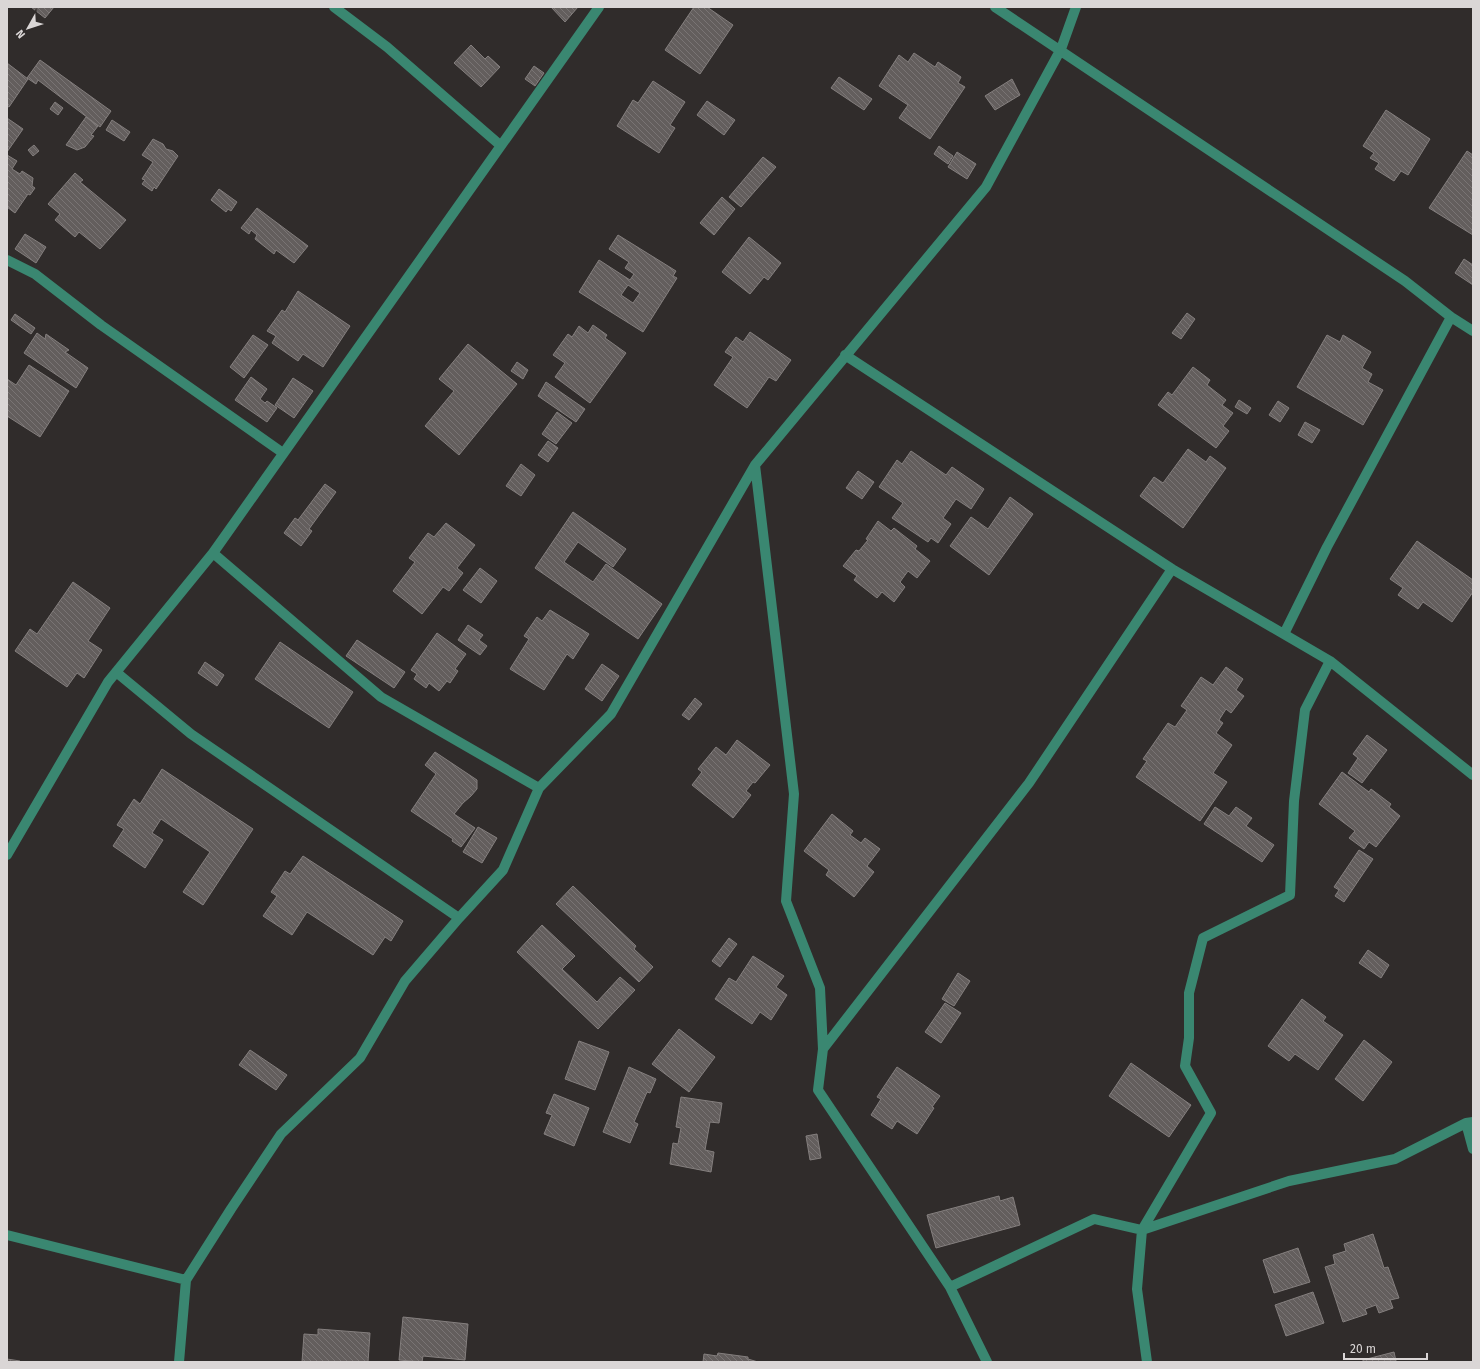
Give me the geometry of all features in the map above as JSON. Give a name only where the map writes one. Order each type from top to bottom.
[{"type":"street","points":[[334,7],[387,47],[500,145]]},
{"type":"street","points":[[7,855],[108,682],[213,553],[599,7]]},
{"type":"street","points":[[995,7],[1405,281],[1451,317],[1473,331]]},
{"type":"street","points":[[179,1362],[186,1280],[281,1134],[360,1058],[405,981],[458,918],[503,870],[539,788],[611,714],[755,465],[986,187],[1060,49],[1076,7]]},
{"type":"street","points":[[7,260],[35,274],[101,325],[283,453]]},
{"type":"street","points":[[1284,634],[1327,547],[1451,317]]},
{"type":"street","points":[[845,355],[1172,569],[1330,661],[1473,775]]},
{"type":"street","points":[[755,465],[794,794],[786,901],[820,988],[822,1049],[818,1090],[950,1287],[987,1362]]},
{"type":"street","points":[[213,553],[380,697],[539,788]]},
{"type":"street","points":[[822,1049],[1029,783],[1172,569]]},
{"type":"street","points":[[1147,1362],[1137,1289],[1142,1230],[1211,1113],[1185,1066],[1189,1038],[1189,993],[1203,938],[1290,895],[1294,801],[1305,710],[1330,661]]},
{"type":"street","points":[[116,672],[191,734],[458,918]]},
{"type":"street","points":[[950,1287],[1094,1219],[1142,1230],[1289,1182],[1395,1160],[1470,1123],[1473,1150]]},
{"type":"street","points":[[7,1235],[186,1280]]},
{"type":"building","points":[[31,7],[54,7],[45,18]]},
{"type":"building","points":[[551,7],[578,7],[565,22]]},
{"type":"building","points":[[694,7],[707,7],[733,25],[700,74],[665,50]]},
{"type":"building","points":[[471,45],[485,59],[488,56],[500,67],[481,87],[454,63]]},
{"type":"building","points":[[914,53],[935,67],[938,62],[961,77],[958,83],[965,87],[930,139],[899,118],[908,105],[879,86],[899,55],[908,62]]},
{"type":"building","points":[[40,60],[111,111],[100,127],[38,80],[36,84],[27,78]]},
{"type":"building","points":[[7,63],[28,79],[9,107],[7,106]]},
{"type":"building","points":[[534,66],[544,73],[535,86],[525,79]]},
{"type":"building","points":[[839,77],[872,99],[864,110],[831,88]]},
{"type":"building","points":[[1012,79],[1020,95],[995,110],[985,96]]},
{"type":"building","points":[[653,81],[685,102],[670,125],[675,128],[659,153],[617,126],[633,100],[638,103]]},
{"type":"building","points":[[707,101],[735,120],[724,135],[697,115]]},
{"type":"building","points":[[55,102],[63,108],[58,115],[50,109]]},
{"type":"building","points":[[1386,110],[1430,139],[1408,175],[1401,171],[1394,181],[1375,169],[1379,163],[1370,158],[1374,153],[1363,146]]},
{"type":"building","points":[[86,117],[98,126],[91,135],[94,136],[85,147],[77,150],[66,145]]},
{"type":"building","points":[[7,118],[23,129],[7,152]]},
{"type":"building","points":[[112,120],[130,132],[124,141],[106,130]]},
{"type":"building","points":[[153,139],[163,144],[166,149],[173,151],[178,156],[156,189],[154,187],[152,191],[142,184],[145,180],[142,179],[153,162],[142,155]]},
{"type":"building","points":[[34,145],[39,151],[33,156],[28,150]]},
{"type":"building","points":[[939,146],[953,156],[948,164],[934,154]]},
{"type":"building","points":[[1467,151],[1473,155],[1473,235],[1429,208]]},
{"type":"building","points":[[957,152],[976,164],[967,179],[948,167]]},
{"type":"building","points":[[7,155],[17,161],[12,169],[20,174],[22,171],[33,178],[32,186],[35,188],[30,195],[28,194],[15,213],[7,207]]},
{"type":"building","points":[[763,157],[776,167],[741,207],[729,197]]},
{"type":"building","points":[[75,173],[83,180],[80,182],[126,220],[100,249],[79,232],[75,237],[55,220],[60,214],[48,204]]},
{"type":"building","points":[[219,189],[237,202],[231,211],[228,209],[226,212],[211,200]]},
{"type":"building","points":[[722,197],[735,209],[714,235],[700,223]]},
{"type":"building","points":[[257,208],[308,246],[294,263],[276,250],[274,254],[255,239],[257,235],[251,230],[249,234],[241,228]]},
{"type":"building","points":[[25,234],[46,247],[36,263],[15,249]]},
{"type":"building","points":[[618,235],[676,271],[673,276],[677,278],[643,332],[579,292],[599,260],[630,280],[634,274],[625,268],[629,262],[609,249]],"holes":[[[628,285],[640,293],[633,303],[621,295]]]},
{"type":"building","points":[[749,237],[781,263],[768,280],[764,277],[750,294],[722,272]]},
{"type":"building","points":[[1464,259],[1473,265],[1473,285],[1455,273]]},
{"type":"building","points":[[298,291],[350,326],[323,367],[303,354],[298,361],[272,343],[276,336],[267,331],[282,310],[285,312]]},
{"type":"building","points":[[1187,313],[1195,319],[1181,339],[1172,333]]},
{"type":"building","points":[[15,314],[35,328],[31,334],[11,320]]},
{"type":"building","points":[[593,325],[607,335],[605,338],[626,353],[590,403],[555,377],[565,363],[553,355],[568,334],[572,337],[579,326],[588,333]]},
{"type":"building","points":[[750,332],[791,360],[776,381],[769,377],[747,408],[714,385],[733,357],[725,352],[736,337],[743,342]]},
{"type":"building","points":[[37,333],[45,339],[46,334],[69,350],[65,352],[88,368],[76,388],[24,353]]},
{"type":"building","points":[[253,335],[268,345],[244,378],[230,367]]},
{"type":"building","points":[[1327,335],[1340,342],[1343,335],[1371,352],[1362,368],[1372,374],[1368,382],[1383,390],[1363,425],[1297,387]]},
{"type":"building","points":[[468,344],[517,384],[459,455],[425,426],[454,391],[439,379]]},
{"type":"building","points":[[517,362],[528,370],[523,379],[511,371]]},
{"type":"building","points":[[29,365],[69,391],[40,437],[7,416],[7,379],[16,385]]},
{"type":"building","points":[[1193,367],[1210,380],[1207,385],[1226,400],[1222,405],[1233,413],[1223,426],[1229,431],[1216,448],[1158,405],[1168,392],[1172,395]]},
{"type":"building","points":[[251,377],[267,389],[260,399],[265,403],[267,401],[277,408],[267,422],[235,400]]},
{"type":"building","points":[[293,378],[313,391],[294,418],[275,405]]},
{"type":"building","points":[[546,382],[585,409],[576,422],[538,396]]},
{"type":"building","points":[[1239,400],[1251,408],[1247,414],[1235,407]]},
{"type":"building","points":[[1278,401],[1289,408],[1280,422],[1269,415]]},
{"type":"building","points":[[557,412],[572,423],[556,444],[542,434]]},
{"type":"building","points":[[1305,422],[1320,430],[1312,443],[1298,435]]},
{"type":"building","points":[[548,441],[558,448],[548,462],[538,455]]},
{"type":"building","points":[[1188,449],[1206,462],[1210,456],[1226,468],[1183,528],[1140,496],[1154,477],[1163,483]]},
{"type":"building","points":[[911,451],[946,475],[952,467],[984,489],[971,509],[956,499],[943,518],[951,524],[938,543],[931,538],[928,542],[892,518],[903,503],[879,487],[897,460],[902,464]]},
{"type":"building","points":[[521,464],[535,475],[521,496],[506,486]]},
{"type":"building","points":[[858,471],[874,482],[862,499],[846,488]]},
{"type":"building","points":[[325,484],[336,492],[309,529],[312,531],[301,546],[284,533],[295,518],[298,520]]},
{"type":"building","points":[[1010,497],[1033,514],[989,575],[950,546],[971,517],[988,529]]},
{"type":"building","points":[[573,512],[626,549],[613,567],[578,542],[564,562],[593,582],[606,564],[662,604],[638,639],[535,568]]},
{"type":"building","points":[[878,521],[891,531],[894,528],[917,546],[915,549],[930,561],[917,578],[908,571],[900,582],[905,587],[894,602],[882,592],[877,598],[854,580],[857,576],[843,566],[856,550],[859,551],[868,540],[866,539]]},
{"type":"building","points":[[446,523],[475,545],[457,568],[463,573],[449,591],[443,587],[422,614],[393,591],[415,562],[409,558],[428,533],[434,537]]},
{"type":"building","points":[[1417,541],[1473,580],[1473,592],[1452,622],[1423,602],[1418,609],[1398,595],[1403,588],[1390,579]]},
{"type":"building","points":[[480,568],[497,581],[481,603],[463,590]]},
{"type":"building","points":[[73,582],[110,608],[88,641],[102,650],[84,678],[77,673],[67,687],[15,651],[30,629],[37,634]]},
{"type":"building","points":[[550,610],[589,634],[573,659],[567,654],[544,690],[510,669],[529,639],[524,636],[537,617],[542,621]]},
{"type":"building","points":[[468,625],[483,635],[479,640],[487,646],[480,655],[458,640]]},
{"type":"building","points":[[437,633],[466,654],[455,669],[458,671],[450,683],[447,681],[439,691],[429,683],[426,688],[414,679],[417,674],[411,670]]},
{"type":"building","points":[[357,640],[405,672],[394,688],[346,656]]},
{"type":"building","points":[[280,642],[353,692],[329,728],[255,679]]},
{"type":"building","points":[[205,662],[224,675],[217,686],[198,673]]},
{"type":"building","points":[[602,664],[619,676],[602,701],[585,689]]},
{"type":"building","points":[[1226,667],[1243,679],[1236,690],[1244,696],[1231,713],[1226,709],[1219,720],[1223,723],[1216,733],[1232,745],[1213,773],[1227,782],[1200,821],[1136,777],[1147,761],[1143,759],[1168,723],[1175,727],[1187,710],[1181,706],[1201,677],[1213,685]]},
{"type":"building","points":[[695,698],[702,704],[689,720],[682,715]]},
{"type":"building","points":[[1367,735],[1387,750],[1362,783],[1348,773],[1358,758],[1353,754]]},
{"type":"building","points":[[737,740],[770,765],[746,791],[751,795],[733,818],[692,785],[702,772],[698,769],[716,747],[726,755]]},
{"type":"building","points":[[435,752],[477,780],[477,789],[454,814],[475,828],[461,847],[452,841],[453,839],[411,811],[436,774],[425,765]]},
{"type":"building","points":[[162,769],[253,829],[203,905],[183,892],[210,852],[161,819],[152,833],[163,840],[145,868],[113,846],[124,829],[117,825],[134,799],[140,804]]},
{"type":"building","points":[[1342,772],[1369,792],[1371,789],[1391,804],[1389,807],[1400,816],[1376,847],[1369,842],[1364,849],[1349,838],[1355,831],[1319,804]]},
{"type":"building","points":[[1215,807],[1229,816],[1236,807],[1252,818],[1246,826],[1274,845],[1262,862],[1204,824]]},
{"type":"building","points":[[832,814],[853,831],[850,835],[861,843],[865,838],[880,849],[867,866],[874,872],[854,897],[826,875],[829,870],[804,851]]},
{"type":"building","points":[[478,827],[497,838],[482,863],[463,852]]},
{"type":"building","points":[[1359,850],[1373,859],[1344,902],[1335,896],[1339,890],[1334,887]]},
{"type":"building","points":[[303,856],[403,921],[391,941],[385,937],[373,955],[307,912],[292,935],[263,916],[277,896],[271,892],[285,871],[290,874]]},
{"type":"building","points":[[573,886],[636,946],[634,949],[653,967],[639,982],[556,904]]},
{"type":"building","points":[[542,925],[575,956],[562,969],[597,1002],[620,977],[635,990],[598,1029],[517,952]]},
{"type":"building","points":[[729,938],[737,944],[720,967],[712,961]]},
{"type":"building","points":[[1368,950],[1389,965],[1381,978],[1359,963]]},
{"type":"building","points":[[753,956],[784,976],[776,987],[787,995],[771,1020],[760,1012],[752,1024],[715,999],[729,978],[736,982]]},
{"type":"building","points":[[958,973],[970,981],[954,1006],[942,999]]},
{"type":"building","points":[[1302,999],[1326,1017],[1323,1021],[1343,1035],[1318,1070],[1295,1054],[1289,1061],[1268,1046]]},
{"type":"building","points":[[945,1003],[961,1013],[941,1043],[925,1032]]},
{"type":"building","points":[[679,1029],[715,1057],[689,1092],[652,1064]]},
{"type":"building","points":[[1364,1040],[1392,1062],[1363,1101],[1335,1079]]},
{"type":"building","points":[[579,1041],[609,1052],[595,1090],[565,1079]]},
{"type":"building","points":[[250,1050],[287,1075],[276,1090],[239,1065]]},
{"type":"building","points":[[1131,1063],[1191,1105],[1169,1137],[1109,1096]]},
{"type":"building","points":[[629,1067],[656,1079],[650,1093],[647,1092],[634,1122],[638,1124],[630,1143],[603,1132]]},
{"type":"building","points":[[897,1067],[940,1096],[917,1134],[897,1121],[892,1129],[871,1115],[881,1099],[877,1097]]},
{"type":"building","points":[[554,1094],[589,1108],[574,1146],[544,1134],[552,1115],[546,1113]]},
{"type":"building","points":[[681,1097],[722,1103],[719,1123],[710,1122],[705,1150],[714,1152],[711,1172],[670,1164],[673,1143],[678,1144],[681,1128],[676,1127]]},
{"type":"building","points":[[817,1134],[821,1158],[810,1160],[806,1136]]},
{"type":"building","points":[[999,1196],[1000,1201],[1013,1197],[1020,1225],[936,1248],[927,1215]]},
{"type":"building","points":[[1373,1234],[1384,1268],[1388,1267],[1399,1298],[1390,1300],[1393,1308],[1379,1313],[1376,1305],[1365,1309],[1367,1314],[1343,1322],[1325,1267],[1335,1264],[1333,1255],[1346,1251],[1344,1244]]},
{"type":"building","points":[[1298,1248],[1310,1282],[1274,1293],[1263,1260]]},
{"type":"building","points":[[1313,1292],[1324,1323],[1286,1336],[1275,1305]]},
{"type":"building","points":[[403,1317],[468,1324],[465,1360],[423,1356],[422,1362],[399,1360]]},
{"type":"building","points":[[318,1329],[370,1333],[368,1362],[302,1362],[304,1334],[318,1335]]},
{"type":"building","points":[[1394,1352],[1396,1361],[1363,1362],[1363,1360]]},
{"type":"building","points":[[718,1353],[748,1357],[748,1359],[758,1362],[703,1362],[704,1354],[717,1356]]},
{"type":"building","points":[[7,1359],[20,1361],[20,1362],[7,1362]]}]
